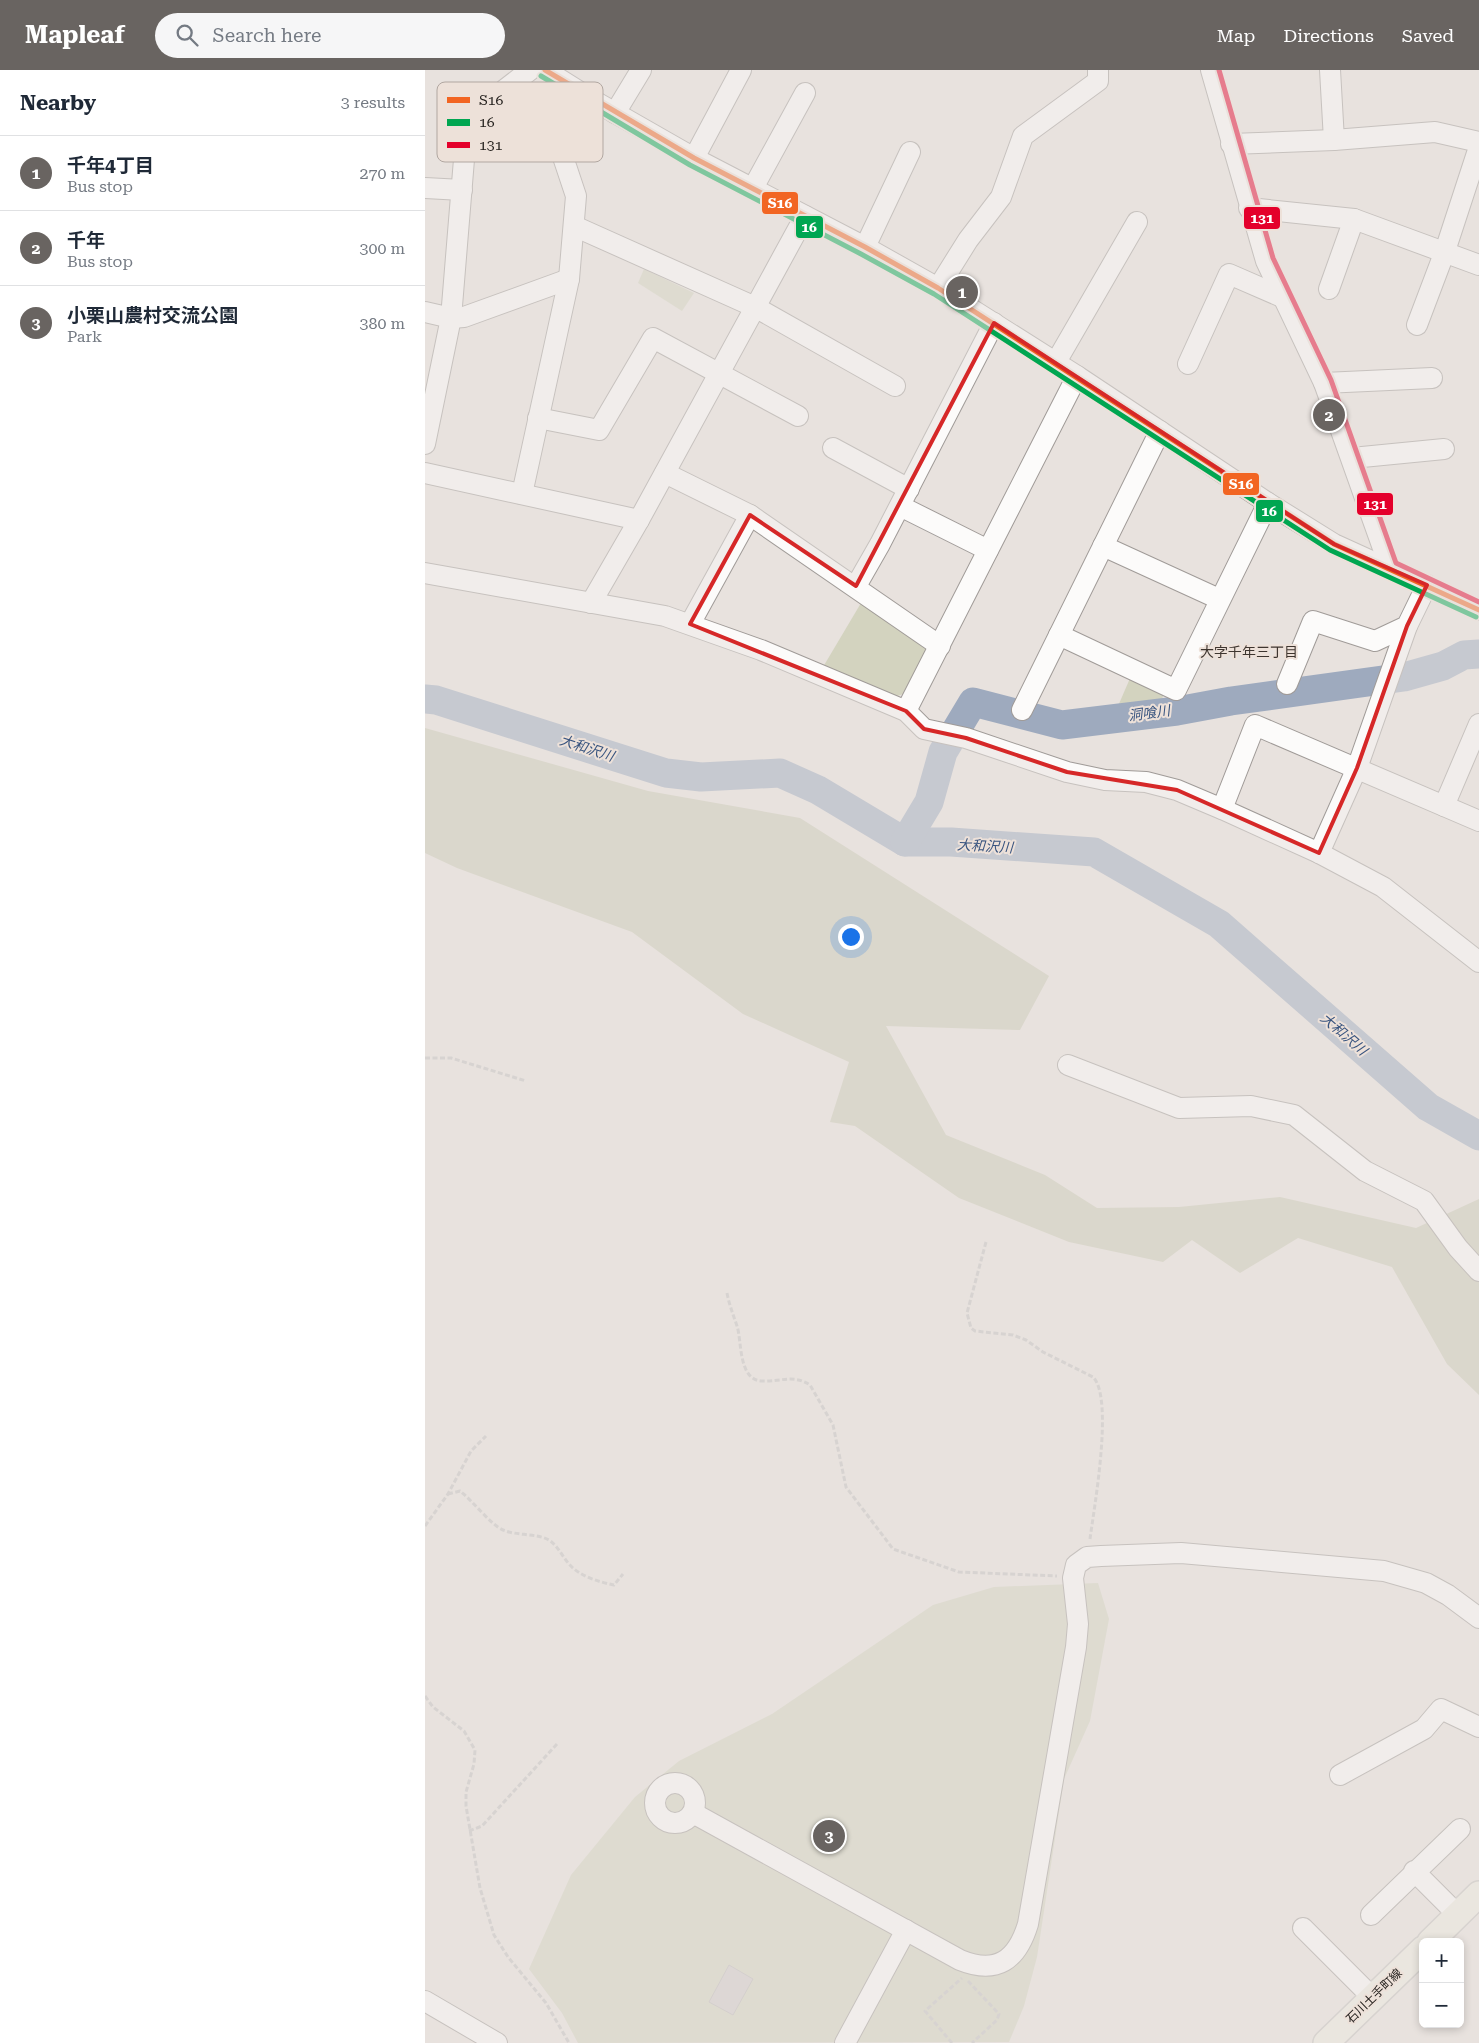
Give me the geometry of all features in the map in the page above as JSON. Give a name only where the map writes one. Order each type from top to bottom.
[{"type":"main road","points":[[1434,1938],[1479,1894]]},
{"type":"main road","name":"石川土手町線","points":[[1326,2043],[1419,1953]]},
{"type":"street","points":[[515,82],[530,70]]},
{"type":"street","points":[[545,70],[564,82]]},
{"type":"street","points":[[615,113],[641,70]]},
{"type":"street","points":[[694,158],[741,70]]},
{"type":"street","points":[[938,288],[968,240],[1001,197],[1023,136],[1098,81],[1098,70]]},
{"type":"street","points":[[1211,70],[1249,208],[1266,261],[1324,383],[1352,458],[1364,502],[1390,568]]},
{"type":"street","points":[[1330,70],[1334,140]]},
{"type":"street","points":[[753,188],[805,93]]},
{"type":"street","points":[[603,106],[694,158],[865,247],[938,288],[1077,376],[1268,503],[1334,544],[1479,610]]},
{"type":"street","points":[[1231,144],[1334,140],[1435,132],[1479,142]]},
{"type":"street","points":[[1417,326],[1445,251],[1479,147]]},
{"type":"street","points":[[865,247],[910,152]]},
{"type":"street","points":[[425,444],[451,318],[464,162]]},
{"type":"street","points":[[521,494],[569,279],[576,196],[565,162]]},
{"type":"street","points":[[425,188],[462,190]]},
{"type":"street","points":[[1249,208],[1354,220],[1445,251],[1479,265]]},
{"type":"street","points":[[591,602],[639,520],[805,216]]},
{"type":"street","points":[[1329,289],[1354,220]]},
{"type":"street","points":[[1055,362],[1137,222]]},
{"type":"street","points":[[574,226],[755,307],[895,386]]},
{"type":"street","points":[[1188,364],[1229,274],[1282,297]]},
{"type":"street","points":[[425,312],[451,318],[464,317],[569,279]]},
{"type":"street","points":[[856,586],[904,498],[994,323]]},
{"type":"street","points":[[538,418],[599,430],[653,338],[798,416]]},
{"type":"street","points":[[906,711],[1077,376]]},
{"type":"street","points":[[1324,383],[1433,378]]},
{"type":"street","points":[[1022,710],[1160,431]]},
{"type":"street","points":[[833,448],[904,498],[988,550]]},
{"type":"street","points":[[1352,458],[1444,449]]},
{"type":"street","points":[[425,473],[639,520]]},
{"type":"street","points":[[665,473],[750,515],[856,586],[940,646]]},
{"type":"street","points":[[1059,635],[1177,690],[1219,599],[1268,503]]},
{"type":"street","points":[[689,624],[750,515]]},
{"type":"street","points":[[1103,546],[1219,599]]},
{"type":"street","points":[[425,573],[591,602],[615,609],[665,616],[761,650],[906,711],[923,729],[966,738],[1067,772],[1105,780],[1146,782],[1177,790],[1319,852],[1383,887],[1479,962]]},
{"type":"street","points":[[1319,852],[1357,768],[1407,626],[1427,585]]},
{"type":"street","points":[[1287,684],[1313,621],[1375,640],[1407,626]]},
{"type":"street","points":[[1444,806],[1479,724]]},
{"type":"street","points":[[1222,809],[1255,725],[1479,821]]},
{"type":"street","points":[[1068,1065],[1179,1108],[1251,1106],[1294,1115],[1365,1171],[1423,1201],[1458,1248],[1479,1271]]},
{"type":"street","points":[[693,1813],[975,1966],[995,1965],[1015,1954],[1023,1942],[1028,1924],[1076,1647],[1077,1624],[1073,1578],[1076,1565],[1087,1557],[1148,1552],[1181,1553],[1384,1571],[1426,1583],[1448,1595],[1479,1618]]},
{"type":"street","points":[[1340,1775],[1424,1729],[1441,1709],[1479,1727]]},
{"type":"street","points":[[1371,1915],[1414,1871],[1460,1829]]},
{"type":"street","points":[[1414,1871],[1458,1915]]},
{"type":"street","points":[[1303,1928],[1373,1998]]},
{"type":"street","points":[[845,2043],[906,1930]]},
{"type":"street","points":[[425,2001],[497,2043]]},
{"type":"path","points":[[425,1058],[451,1058],[526,1081]]},
{"type":"path","points":[[986,1242],[967,1313],[971,1328],[975,1331],[1013,1335],[1026,1340],[1043,1352],[1093,1377],[1098,1382],[1103,1414],[1103,1442],[1087,1557]]},
{"type":"path","points":[[727,1292],[737,1326],[741,1353],[751,1377],[759,1381],[787,1378],[805,1381],[810,1385],[833,1425],[846,1487],[893,1549],[959,1572],[1047,1574],[1073,1578]]},
{"type":"path","points":[[425,1526],[448,1494],[471,1451],[486,1436]]},
{"type":"path","points":[[448,1494],[460,1491],[474,1502],[496,1526],[504,1531],[547,1539],[556,1545],[570,1566],[601,1583],[614,1585],[623,1574]]},
{"type":"path","points":[[425,1696],[433,1707],[464,1732],[475,1750],[474,1764],[466,1792],[469,1831],[480,1888],[494,1935],[508,1957],[547,2003],[569,2043]]},
{"type":"path","points":[[469,1831],[482,1826],[557,1744]]},
{"type":"path","points":[[952,2043],[925,2011],[964,1976],[999,2014],[997,2020],[972,2043]]},
{"type":"highlighted area","points":[[994,323],[1334,544],[1427,585],[1407,626],[1357,768],[1319,853],[1177,790],[1067,772],[966,738],[924,729],[906,711],[690,624],[750,515],[856,586]]},
{"type":"green space","points":[[644,269],[694,293],[682,311],[638,283]]},
{"type":"green space","points":[[864,598],[926,642],[931,653],[910,692],[897,696],[823,667]]},
{"type":"green space","points":[[1131,676],[1165,692],[1157,710],[1115,713]]},
{"type":"green space","points":[[425,728],[648,791],[800,818],[1049,976],[1020,1030],[886,1026],[946,1135],[1045,1175],[1097,1208],[1179,1207],[1280,1197],[1416,1228],[1479,1199],[1479,1395],[1447,1364],[1392,1267],[1298,1238],[1240,1273],[1192,1240],[1163,1262],[1069,1242],[959,1198],[855,1126],[830,1122],[849,1062],[743,1014],[632,932],[457,868],[425,853]]},
{"type":"green space","points":[[1098,1583],[1109,1619],[1090,1721],[1064,1779],[1037,1957],[1024,2006],[1009,2042],[578,2043],[562,2013],[529,1969],[571,1875],[635,1797],[679,1761],[772,1714],[933,1605],[994,1587]]},
{"type":"building","points":[[729,1965],[753,1979],[733,2015],[709,2002]]},
{"type":"waterway","name":"洞喰川","points":[[905,842],[929,802],[943,752],[973,702],[1062,725],[1177,711],[1231,701],[1404,677],[1443,666],[1464,655],[1479,654]]},
{"type":"waterway","name":"大和沢川","points":[[425,699],[436,700],[666,773],[701,777],[780,773],[818,790],[905,842],[951,842],[1094,852],[1219,924],[1428,1107],[1479,1136]]},
{"type":"transit line","name":"S16","points":[[545,70],[565,82]]},
{"type":"transit line","name":"131","points":[[1219,70],[1273,258],[1331,380],[1396,563],[1479,602]]},
{"type":"transit line","name":"16","points":[[541,76],[551,82]]},
{"type":"transit line","name":"S16","points":[[603,104],[694,158],[865,247],[938,288],[1334,544],[1479,610]]},
{"type":"transit line","name":"16","points":[[603,113],[690,165],[934,294],[1330,550],[1476,617]]},
{"type":"place","name":"千年4丁目","points":[[962,292]]},
{"type":"place","name":"千年","points":[[1329,415]]},
{"type":"place","name":"小栗山農村交流公園","points":[[829,1836]]},
{"type":"district","name":"大字千年三丁目","points":[[1249,652]]}]
